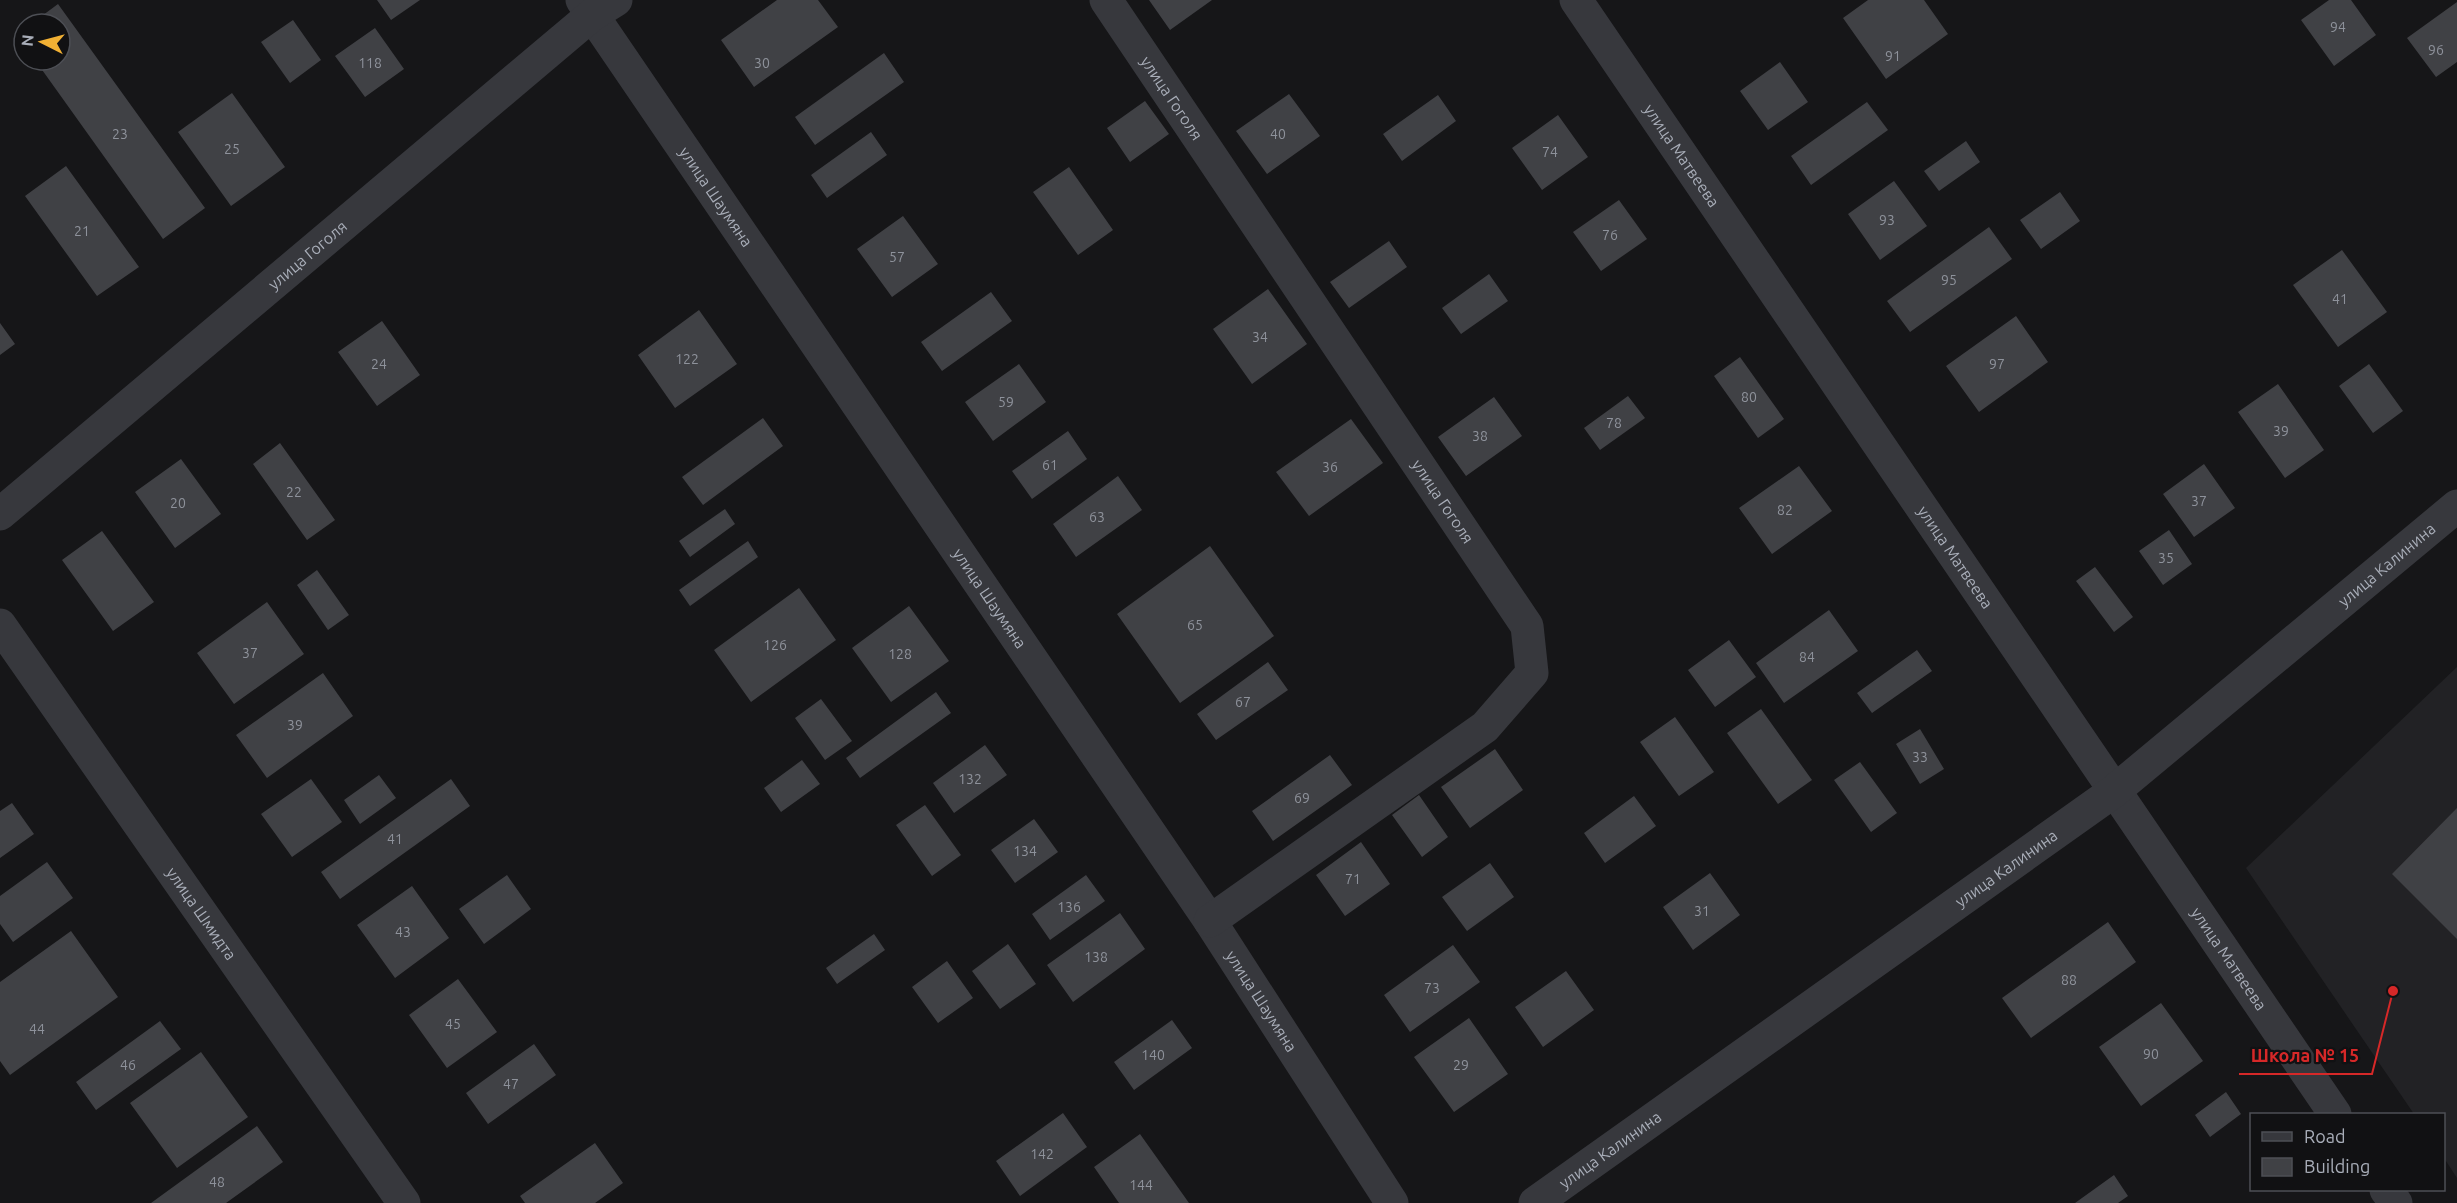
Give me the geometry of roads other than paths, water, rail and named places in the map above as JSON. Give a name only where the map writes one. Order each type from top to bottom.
[{"type":"street","name":"улица Гоголя","points":[[1106,0],[1527,626],[1532,673],[1485,727],[1210,921]]},
{"type":"street","name":"улица Матвеева","points":[[1576,0],[2113,792],[2334,1113]]},
{"type":"street","name":"улица Гоголя","points":[[0,514],[597,5]]},
{"type":"street","name":"улица Шаумяна","points":[[597,5],[1210,921],[1392,1203]]},
{"type":"street","name":"улица Калинина","points":[[1534,1203],[2113,792],[2457,506]]},
{"type":"street","name":"улица Шмидта","points":[[0,626],[404,1203]]},
{"type":"street","points":[[2387,1191],[2396,1203]]},
{"type":"place","name":"Школа № 15","points":[[2393,991]]}]
